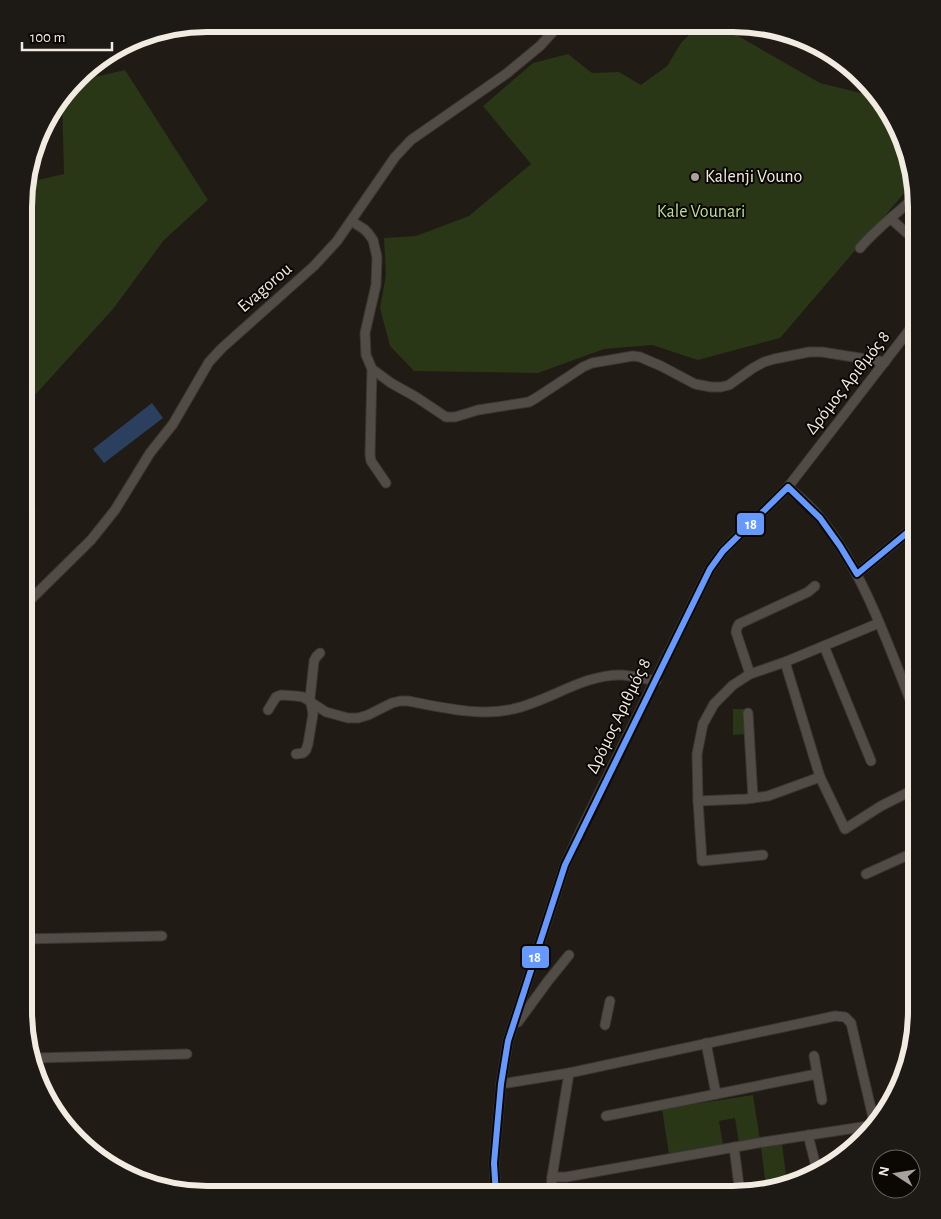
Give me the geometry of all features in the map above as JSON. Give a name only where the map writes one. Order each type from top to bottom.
[{"type":"street","name":"Evagorou","points":[[32,597],[91,540],[115,510],[150,453],[173,424],[209,362],[222,348],[314,266],[337,242],[395,158],[412,140],[506,74],[540,46],[552,32]]},
{"type":"street","points":[[860,248],[874,232],[908,203]]},
{"type":"street","points":[[891,219],[908,234]]},
{"type":"street","points":[[351,221],[368,233],[373,240],[377,257],[376,285],[365,333],[365,344],[366,355],[372,369],[370,455],[386,483]]},
{"type":"street","name":"Δρόμος Αριθμός 8","points":[[495,1186],[494,1162],[501,1084],[508,1041],[565,865],[710,569],[723,551],[788,487],[908,332]]},
{"type":"street","points":[[372,369],[443,416],[450,418],[478,410],[529,402],[592,363],[633,356],[661,366],[695,384],[721,388],[729,385],[764,362],[809,352],[822,352],[885,362]]},
{"type":"street","points":[[788,487],[820,518],[840,546],[856,574],[879,623],[908,695]]},
{"type":"street","points":[[856,574],[908,532]]},
{"type":"street","points":[[750,674],[736,632],[739,624],[808,592],[815,586]]},
{"type":"street","points":[[763,855],[702,861],[696,754],[703,724],[714,704],[733,685],[750,674],[785,662],[879,623]]},
{"type":"street","points":[[824,646],[872,761]]},
{"type":"street","points":[[296,754],[303,753],[308,744],[313,714],[310,694],[314,661],[320,653]]},
{"type":"street","points":[[785,662],[820,778],[845,829],[908,793]]},
{"type":"street","points":[[268,710],[276,697],[281,695],[303,697],[326,712],[348,718],[368,715],[387,704],[400,701],[461,710],[498,711],[523,707],[589,681],[609,676],[627,676],[656,681]]},
{"type":"street","points":[[748,713],[754,798]]},
{"type":"street","points":[[698,801],[768,796],[820,778]]},
{"type":"street","points":[[866,874],[908,855]]},
{"type":"street","points":[[32,940],[162,936]]},
{"type":"street","points":[[514,1025],[569,955]]},
{"type":"street","points":[[605,1025],[610,1001]]},
{"type":"street","points":[[501,1084],[569,1073],[835,1016],[845,1017],[851,1023],[873,1117]]},
{"type":"street","points":[[706,1043],[716,1094]]},
{"type":"street","points":[[38,1058],[187,1054]]},
{"type":"street","points":[[814,1056],[822,1100]]},
{"type":"street","points":[[552,1186],[569,1073]]},
{"type":"street","points":[[606,1116],[817,1074]]},
{"type":"street","points":[[552,1177],[575,1176],[865,1126]]},
{"type":"street","points":[[808,1135],[816,1166]]},
{"type":"street","points":[[734,1148],[739,1186]]},
{"type":"green space","name":"Kale Vounari","points":[[692,32],[731,32],[820,83],[867,95],[879,110],[895,141],[903,162],[907,189],[780,338],[698,360],[652,345],[604,349],[538,373],[414,371],[390,346],[380,308],[386,275],[384,238],[416,236],[469,216],[531,164],[483,106],[533,63],[568,54],[592,73],[619,72],[641,85],[667,66],[681,43]]},
{"type":"green space","points":[[125,70],[208,200],[164,240],[113,309],[32,398],[32,208],[34,185],[35,181],[64,174],[62,110],[90,78]]},
{"type":"green space","points":[[733,709],[746,709],[746,734],[733,735]]},
{"type":"green space","points":[[753,1095],[760,1140],[739,1143],[735,1118],[719,1121],[723,1145],[669,1154],[662,1109]]},
{"type":"green space","points":[[782,1144],[786,1178],[766,1183],[761,1147]]},
{"type":"water","points":[[152,403],[163,418],[104,463],[93,449]]},
{"type":"transit line","name":"18","points":[[495,1186],[494,1163],[501,1084],[508,1041],[565,865],[710,569],[723,551],[788,487],[820,518],[857,574],[908,532]]},
{"type":"place","name":"Kalenji Vouno","points":[[695,177]]}]
